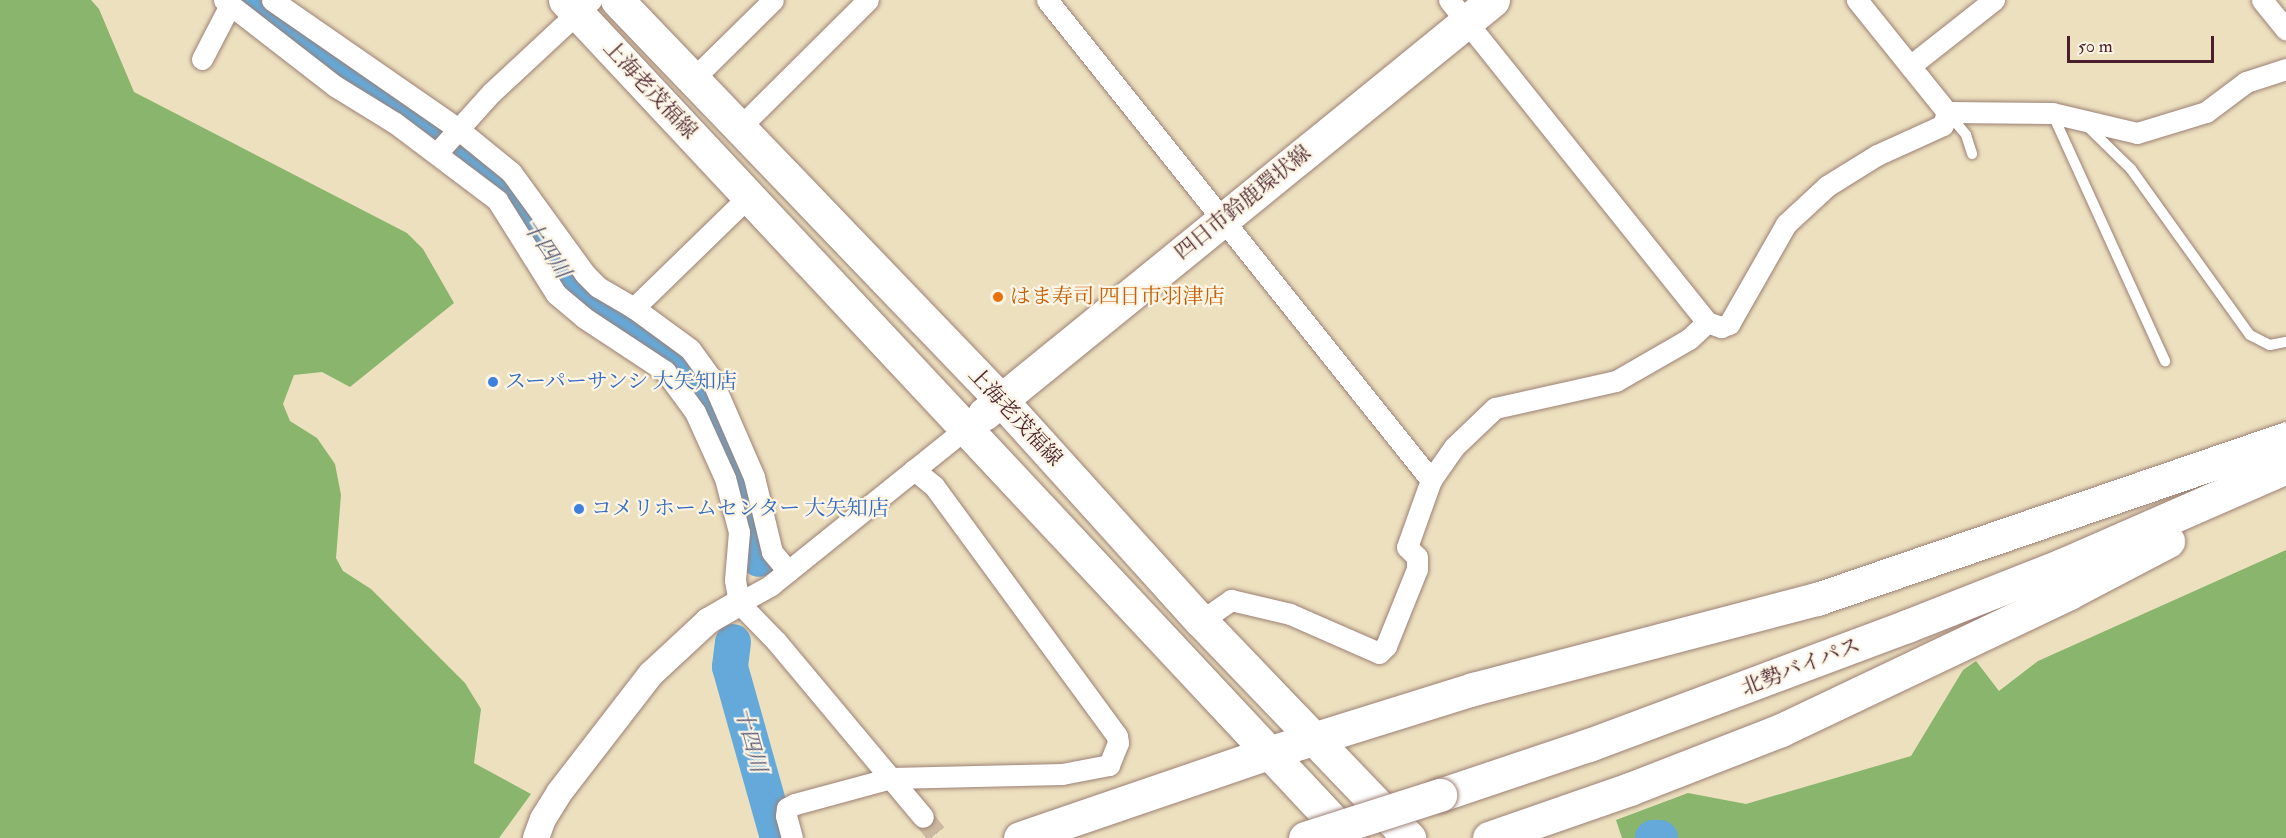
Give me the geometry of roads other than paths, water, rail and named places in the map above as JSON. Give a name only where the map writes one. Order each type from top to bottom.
[{"type":"main road","name":"上海老茂福線","points":[[617,0],[738,129],[1001,400],[1201,621],[1316,738],[1409,838]]},
{"type":"main road","name":"四日市鈴鹿環状線","points":[[966,428],[1222,220],[1457,11],[1493,0]]},
{"type":"main road","name":"上海老茂福線","points":[[578,4],[749,196],[1349,838]]},
{"type":"main road","points":[[1020,838],[1271,752],[1473,689],[1817,599],[2286,438]]},
{"type":"main road","name":"北勢バイパス","points":[[1305,838],[1611,737],[1897,630],[2062,565],[2286,467]]},
{"type":"main road","points":[[1489,838],[1781,730],[2069,593],[2286,478]]},
{"type":"street","points":[[272,0],[457,131],[519,181],[585,274],[598,287],[634,308],[690,350],[711,378],[707,404],[739,532],[735,580],[739,603],[776,641],[923,817]]},
{"type":"street","points":[[693,79],[773,0]]},
{"type":"street","points":[[738,129],[868,0]]},
{"type":"street","points":[[1047,0],[1431,480]]},
{"type":"street","points":[[1857,0],[1947,112]]},
{"type":"street","points":[[1910,66],[1995,0]]},
{"type":"street","points":[[2262,0],[2286,30]]},
{"type":"street","points":[[202,59],[227,3],[335,86],[437,152],[497,200],[570,308],[665,371],[707,404],[754,477],[772,552],[788,571]]},
{"type":"street","points":[[437,152],[578,4]]},
{"type":"street","points":[[1457,11],[1707,322],[1721,327],[1729,324],[1786,224],[1827,186],[1877,155],[1943,125],[1947,112]]},
{"type":"street","points":[[1947,112],[2052,113],[2079,117],[2137,133],[2205,112],[2246,82],[2286,69]]},
{"type":"street","points":[[634,308],[749,196]]},
{"type":"street","points":[[549,277],[570,263]]},
{"type":"street","points":[[1201,621],[1231,600],[1290,614],[1379,653],[1386,646],[1417,569],[1417,557],[1407,547],[1431,480],[1454,447],[1496,408],[1616,381],[1689,339],[1707,322]]},
{"type":"street","points":[[536,838],[543,819],[559,793],[651,674],[708,621],[788,571],[966,428]]},
{"type":"street","points":[[792,838],[786,816],[787,808],[795,804],[891,778],[1062,774],[1109,765],[1118,743],[1117,736],[934,486],[914,470]]},
{"type":"lane","points":[[1947,112],[1966,135],[1972,154]]},
{"type":"lane","points":[[2052,113],[2068,140],[2166,360]]},
{"type":"lane","points":[[2079,117],[2131,169],[2250,335],[2270,345],[2286,342]]},
{"type":"waterway","name":"十四川","points":[[250,0],[498,177],[509,188],[529,228],[572,286],[674,356],[694,381],[725,435],[747,498],[759,559]]},
{"type":"waterway","name":"十四川","points":[[733,642],[730,667],[778,838]]},
{"type":"waterway","name":"十四川","points":[[1653,838],[1660,838]]},
{"type":"tunnel","points":[[923,817],[940,838]]},
{"type":"place","name":"はま寿司 四日市羽津店","points":[[998,297]]},
{"type":"place","name":"スーパーサンシ 大矢知店","points":[[493,382]]},
{"type":"place","name":"コメリホームセンター 大矢知店","points":[[579,509]]}]
